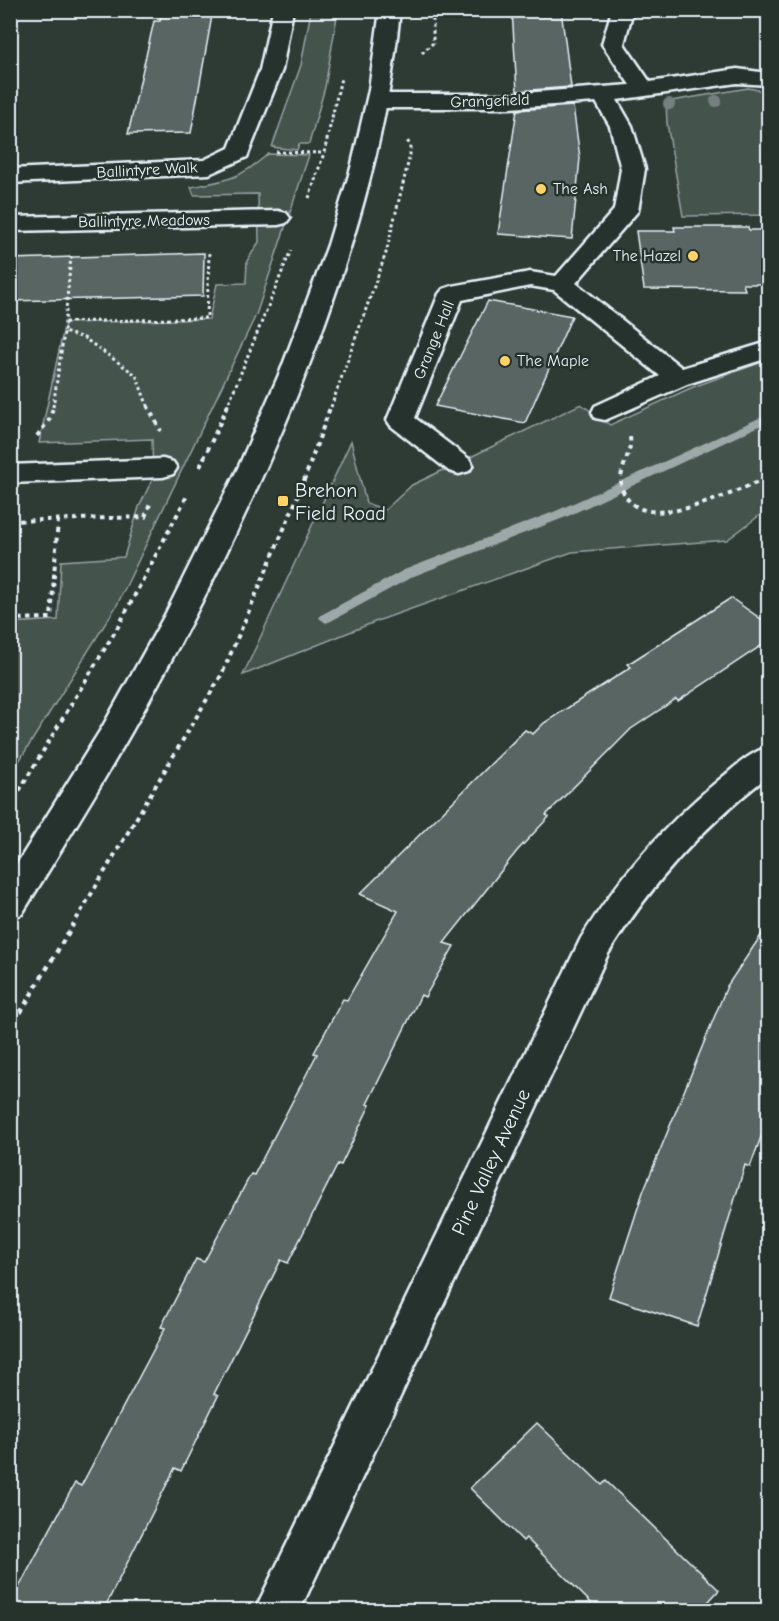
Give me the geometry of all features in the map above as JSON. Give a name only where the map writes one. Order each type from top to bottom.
[{"type":"street","name":"Ballintyre Walk","points":[[10,176],[209,167],[239,152],[271,70],[283,10]]},
{"type":"street","points":[[10,905],[130,708],[223,528],[286,394],[353,207],[378,101],[390,10]]},
{"type":"street","points":[[623,10],[613,44],[644,89]]},
{"type":"street","name":"Grangefield","points":[[378,101],[510,101],[603,95],[737,76],[768,79]]},
{"type":"street","points":[[603,95],[621,126],[633,169],[626,211],[562,284],[678,378]]},
{"type":"street","name":"Ballintyre Meadows","points":[[10,224],[278,218]]},
{"type":"street","name":"Grange Hall","points":[[459,465],[401,420],[452,294],[530,279],[562,284]]},
{"type":"street","points":[[605,412],[678,378],[768,350]]},
{"type":"street","points":[[22,473],[163,468]]},
{"type":"street","name":"Pine Valley Avenue","points":[[285,1608],[593,948],[620,906],[655,861],[705,813],[768,759]]},
{"type":"path","points":[[433,10],[433,43]]},
{"type":"path","points":[[266,152],[324,153],[342,73]]},
{"type":"path","points":[[10,1030],[222,674],[300,489],[382,265],[410,155]]},
{"type":"path","points":[[72,248],[65,322],[207,318],[209,251]]},
{"type":"path","points":[[22,473],[36,438],[53,410],[64,332]]},
{"type":"path","points":[[619,482],[625,499],[641,510],[661,514],[683,510],[768,478]]},
{"type":"path","points":[[10,521],[58,520],[51,618],[10,619]]},
{"type":"shaded area","points":[[311,11],[338,11],[325,87],[309,144],[299,144],[297,150],[272,147],[301,65]]},
{"type":"shaded area","points":[[748,88],[768,92],[768,143],[766,144],[768,215],[683,216],[667,123],[666,102]]},
{"type":"shaded area","points":[[268,154],[309,155],[256,315],[117,605],[11,774],[11,623],[58,620],[61,561],[124,557],[139,507],[153,478],[152,439],[39,443],[65,323],[209,319],[217,284],[246,283],[247,261],[259,242],[258,194],[194,195],[191,187],[232,178],[249,169]]},
{"type":"shaded area","points":[[768,360],[768,509],[727,540],[572,552],[377,621],[243,675],[351,441],[366,503],[385,510],[412,485],[581,404],[610,425],[693,387]]},
{"type":"building","points":[[162,10],[213,10],[191,133],[128,134],[154,21],[160,21]]},
{"type":"building","points":[[512,10],[561,10],[571,87],[517,91]]},
{"type":"building","name":"The Ash","points":[[573,106],[580,158],[572,239],[498,234],[517,110]]},
{"type":"building","name":"The Hazel","points":[[674,227],[748,227],[749,230],[768,230],[768,284],[743,284],[745,290],[644,289],[636,231],[675,231]]},
{"type":"building","points":[[204,253],[203,296],[10,301],[10,259]]},
{"type":"building","name":"The Maple","points":[[488,301],[572,316],[525,423],[435,406]]},
{"type":"building","points":[[731,598],[768,624],[768,641],[678,701],[676,699],[631,729],[546,815],[549,817],[517,851],[444,943],[454,946],[425,997],[421,995],[367,1104],[370,1105],[341,1165],[338,1164],[288,1263],[281,1260],[214,1394],[218,1396],[181,1471],[175,1468],[103,1611],[10,1611],[10,1604],[75,1483],[81,1486],[165,1328],[161,1327],[196,1259],[204,1262],[251,1174],[254,1175],[343,999],[347,1000],[398,911],[360,894],[525,730],[533,734],[544,723],[631,667],[628,664]]},
{"type":"building","points":[[768,925],[768,1118],[750,1167],[745,1165],[697,1326],[609,1297],[643,1192],[727,986]]},
{"type":"building","points":[[537,1423],[602,1485],[606,1481],[719,1590],[700,1611],[599,1611],[526,1538],[523,1541],[470,1488]]},
{"type":"waterway","points":[[326,618],[409,573],[561,514],[768,418]]},
{"type":"place","name":"The Ash","points":[[541,189]]},
{"type":"place","name":"The Hazel","points":[[693,256]]},
{"type":"place","name":"The Maple","points":[[505,361]]},
{"type":"place","name":"Brehon Field Road","points":[[283,501]]}]
